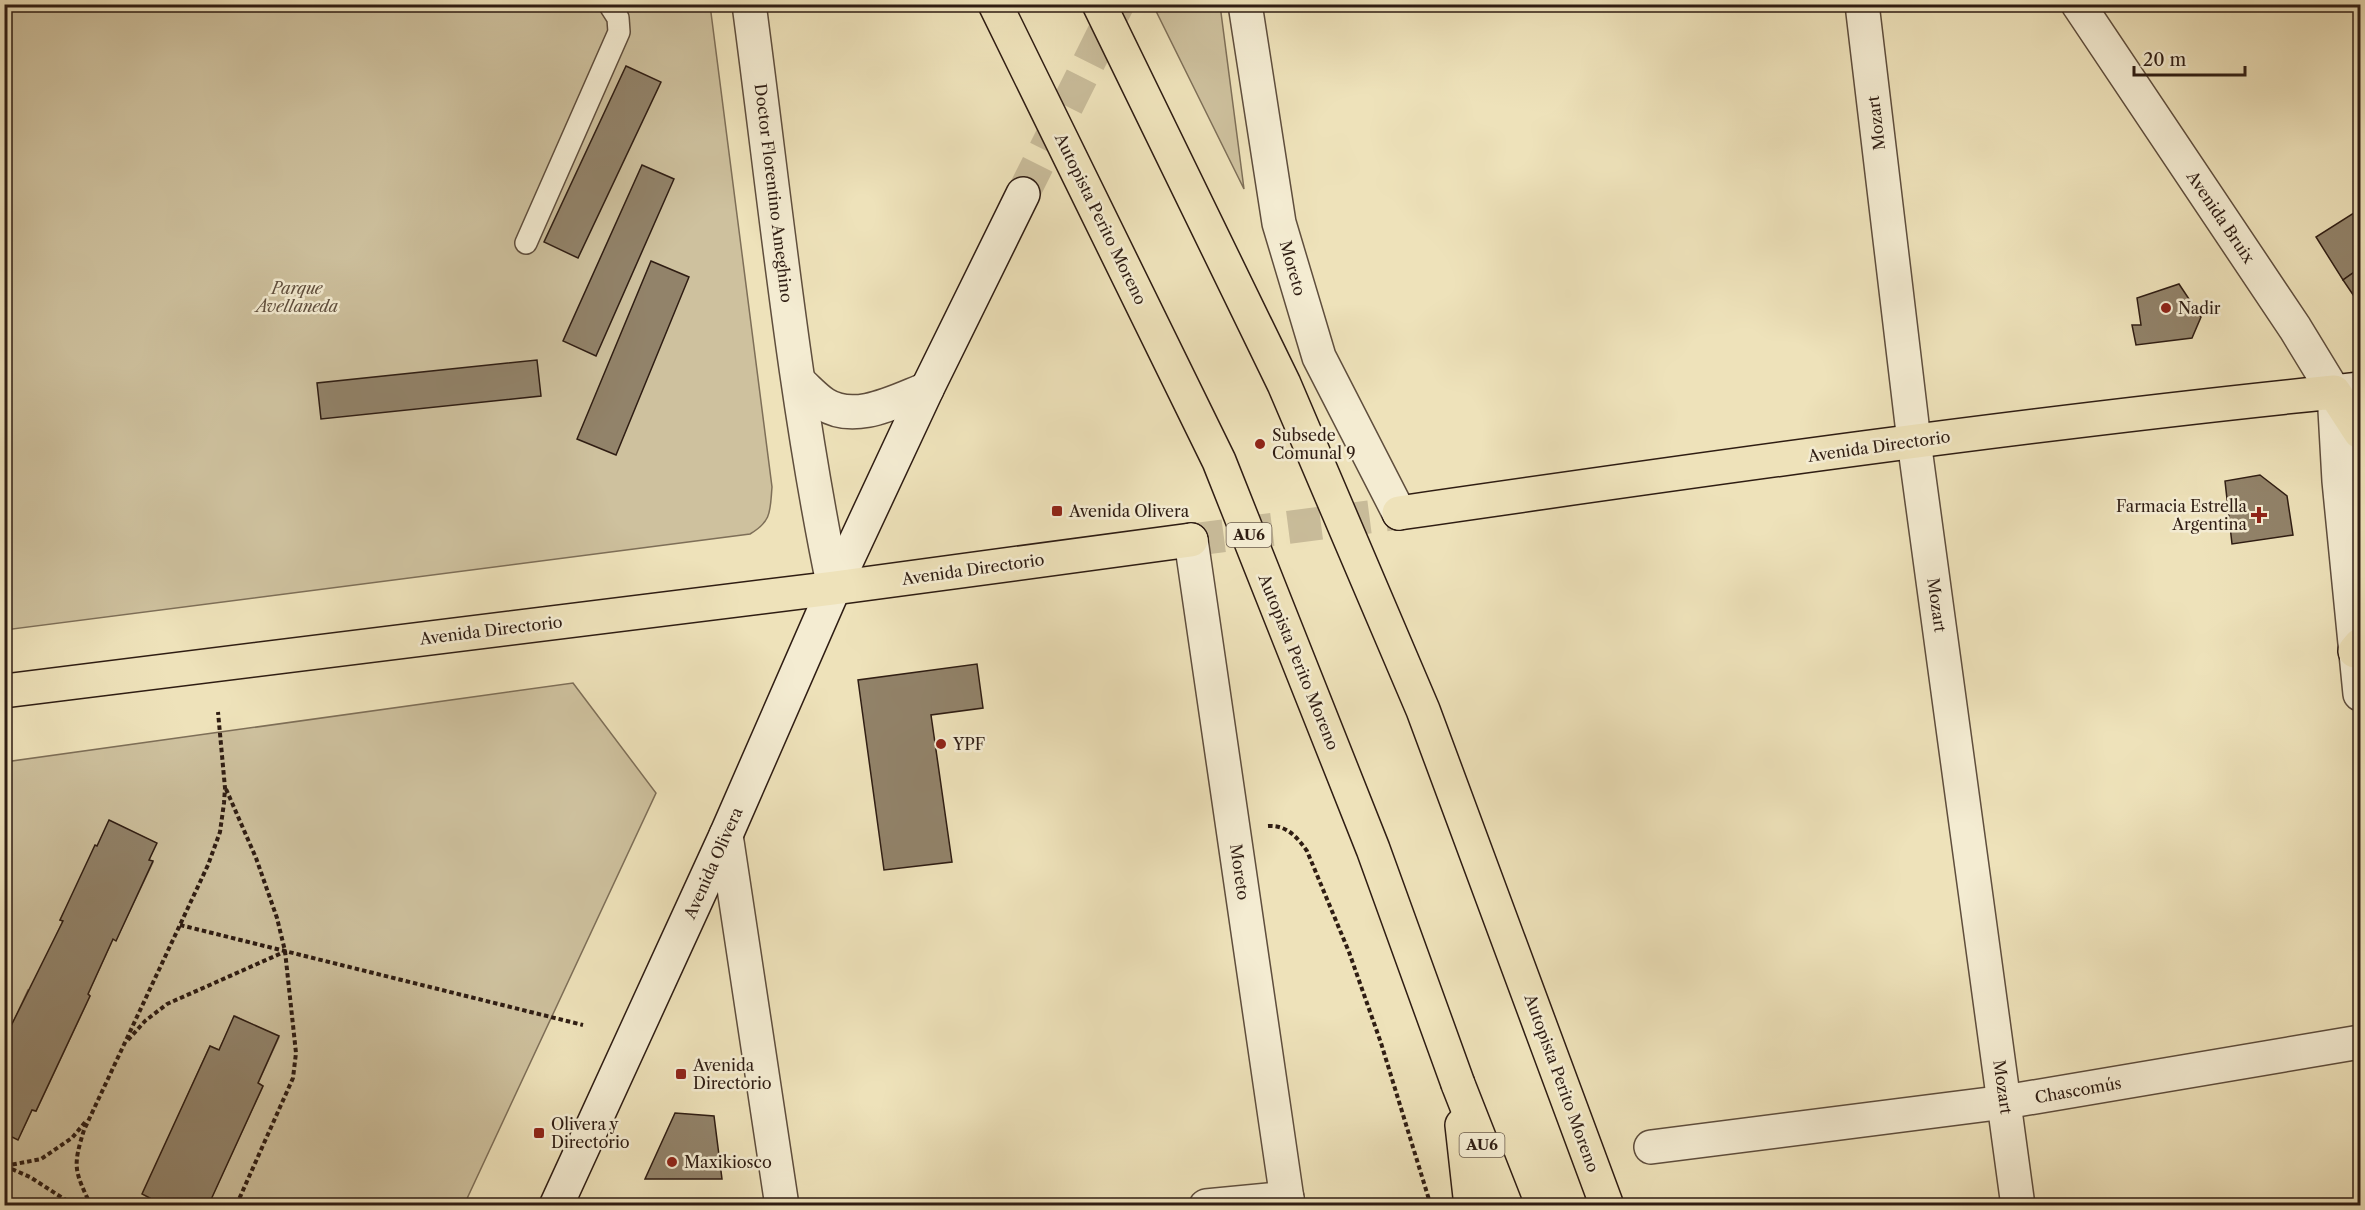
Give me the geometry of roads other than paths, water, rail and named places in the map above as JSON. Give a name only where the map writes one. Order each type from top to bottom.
[{"type":"main road","name":"Autopista Perito Moreno","points":[[995,4],[1219,461],[1373,849],[1458,1084],[1506,1206]]},
{"type":"main road","name":"Autopista Perito Moreno","points":[[1099,4],[1284,384],[1423,710],[1607,1206]]},
{"type":"main road","name":"Avenida Directorio","points":[[1399,513],[1914,441],[2193,406],[2348,390]]},
{"type":"main road","name":"Avenida Bruix","points":[[2348,390],[2361,432]]},
{"type":"main road","name":"Avenida Directorio","points":[[4,691],[834,588],[1191,540]]},
{"type":"main road","points":[[1458,1084],[1471,1206]]},
{"type":"street","name":"Doctor Florentino Ameghino","points":[[749,4],[799,382],[819,516],[834,588]]},
{"type":"street","name":"Moreto","points":[[1245,4],[1279,223],[1319,357],[1399,513]]},
{"type":"street","name":"Mozart","points":[[1862,4],[1914,441],[2018,1206]]},
{"type":"street","name":"Avenida Bruix","points":[[2078,4],[2295,328],[2348,390]]},
{"type":"street","name":"Avenida Olivera","points":[[556,1206],[726,835],[834,588],[927,389],[1023,194]]},
{"type":"street","points":[[799,382],[825,405],[848,412],[873,410],[927,389]]},
{"type":"street","points":[[2348,390],[2339,481],[2361,694]]},
{"type":"street","name":"Moreto","points":[[1191,540],[1287,1202]]},
{"type":"street","points":[[726,835],[782,1206]]},
{"type":"street","name":"Chascomús","points":[[1651,1147],[2005,1102],[2361,1042]]},
{"type":"street","points":[[1206,1206],[1287,1202]]},
{"type":"lane","points":[[526,243],[619,32],[618,18],[609,4]]},
{"type":"tunnel","points":[[1023,194],[1118,4]]},
{"type":"tunnel","points":[[1191,540],[1399,513]]},
{"type":"place","name":"Nadir","points":[[2166,308]]},
{"type":"place","name":"Subsede Comunal 9","points":[[1260,444]]},
{"type":"place","name":"Avenida Olivera","points":[[1057,511]]},
{"type":"place","name":"Farmacia Estrella Argentina","points":[[2259,515]]},
{"type":"place","name":"YPF","points":[[941,744]]},
{"type":"place","name":"Avenida Directorio","points":[[681,1074]]},
{"type":"place","name":"Olivera y Directorio","points":[[539,1133]]},
{"type":"place","name":"Maxikiosco","points":[[672,1162]]},
{"type":"park label","name":"Parque Avellaneda","points":[[297,297]]}]
